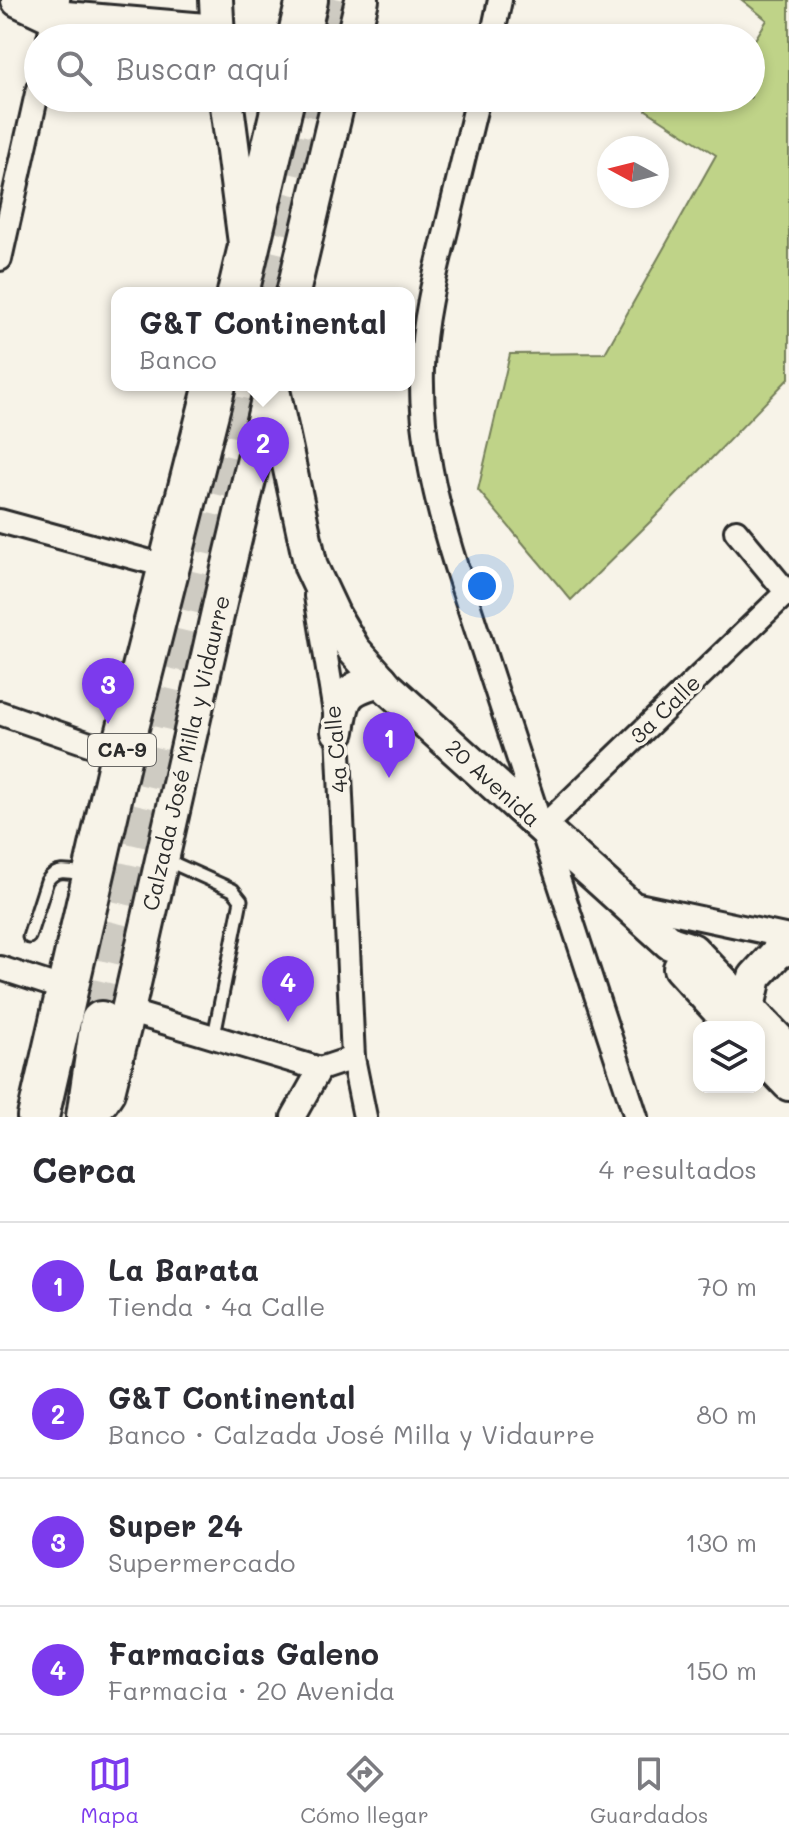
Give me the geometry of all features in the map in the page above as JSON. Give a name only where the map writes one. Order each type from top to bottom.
[{"type":"highway","points":[[301,24],[307,0]]},
{"type":"highway","points":[[246,282],[281,112]]},
{"type":"highway","name":"CA-9","points":[[38,1117],[121,755],[213,391]]},
{"type":"highway","name":"Calzada José Milla y Vidaurre","points":[[90,1117],[114,1017]]},
{"type":"street","points":[[18,0],[54,18],[217,23]]},
{"type":"street","points":[[356,24],[362,0]]},
{"type":"street","points":[[495,24],[500,0]]},
{"type":"street","points":[[0,259],[33,112]]},
{"type":"street","points":[[228,112],[246,282]]},
{"type":"street","points":[[294,287],[336,112]]},
{"type":"street","points":[[475,112],[425,329],[422,368],[424,413],[435,491],[444,529],[636,1117]]},
{"type":"street","name":"Calzada José Milla y Vidaurre","points":[[114,1017],[162,858],[271,391]]},
{"type":"street","name":"4a Calle","points":[[273,391],[311,567],[338,731],[353,1058],[365,1117]]},
{"type":"street","points":[[246,492],[261,491],[299,512]]},
{"type":"street","points":[[0,521],[169,567]]},
{"type":"street","points":[[736,531],[788,592]]},
{"type":"street","name":"20 Avenida","points":[[311,567],[354,650],[381,680],[670,943],[680,968],[789,1051]]},
{"type":"street","name":"3a Calle","points":[[542,828],[788,592]]},
{"type":"street","points":[[338,731],[346,695],[381,680]]},
{"type":"street","points":[[0,713],[121,755]]},
{"type":"street","points":[[628,903],[789,937]]},
{"type":"street","points":[[741,1017],[755,977],[778,952],[789,948]]},
{"type":"street","points":[[0,968],[68,990]]},
{"type":"street","points":[[114,1017],[214,1036],[320,1069],[353,1058]]},
{"type":"street","points":[[765,1059],[789,1084]]},
{"type":"street","points":[[293,1117],[320,1069]]},
{"type":"lane","points":[[162,858],[233,890],[241,900],[214,1036]]},
{"type":"lane","points":[[29,937],[52,874],[60,871],[93,877]]},
{"type":"green space","points":[[742,0],[789,0],[789,378],[571,600],[478,490],[510,354],[605,353],[716,155],[649,112],[765,112],[767,20]]},
{"type":"tunnel","points":[[338,24],[344,0]]},
{"type":"tunnel","points":[[275,287],[318,112]]},
{"type":"tunnel","points":[[101,1022],[250,391]]},
{"type":"place","name":"G&T Continental","points":[[263,483]]},
{"type":"place","name":"Super 24","points":[[108,724]]},
{"type":"place","name":"La Barata","points":[[389,778]]},
{"type":"place","name":"Farmacias Galeno","points":[[288,1022]]}]
